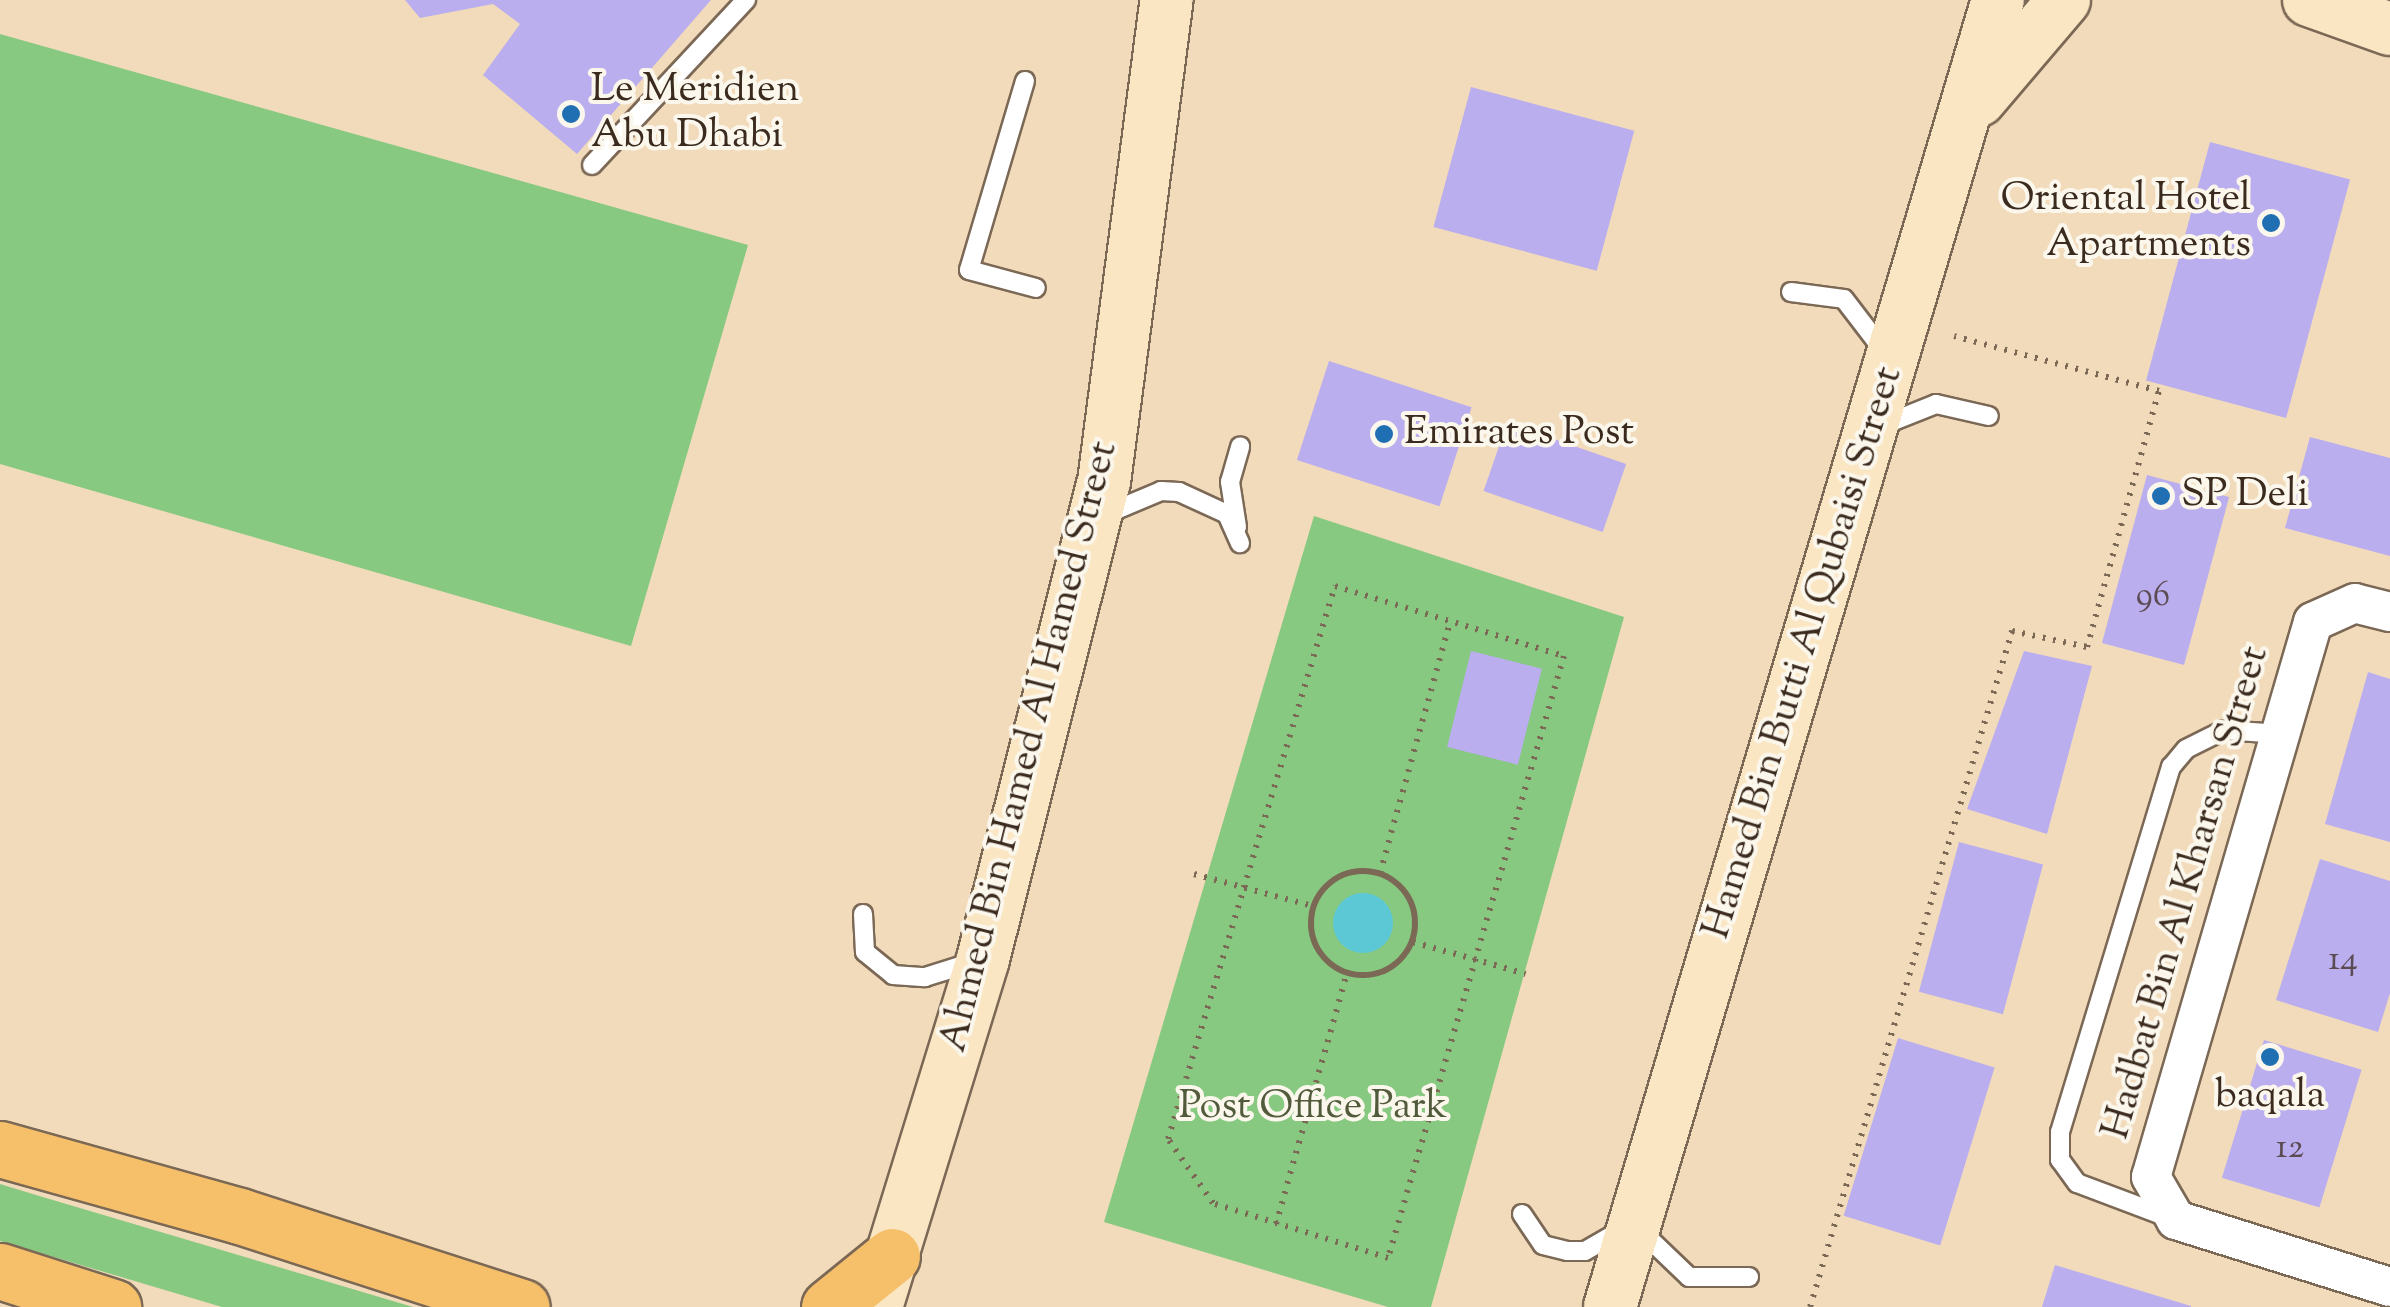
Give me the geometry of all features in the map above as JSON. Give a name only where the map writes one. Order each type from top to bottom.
[{"type":"main road","name":"Ahmed Bin Hamed Al Hamed Street","points":[[884,1282],[983,958],[1095,519],[1167,0]]},
{"type":"main road","name":"Hamed Bin Butti Al Qubaisi Street","points":[[1610,1307],[1998,0]]},
{"type":"main road","points":[[1963,121],[2064,0]]},
{"type":"main road","points":[[2309,0],[2385,27]]},
{"type":"main road","points":[[2,1146],[240,1216],[522,1307]]},
{"type":"main road","points":[[0,1271],[113,1307]]},
{"type":"main road","points":[[829,1307],[884,1282]]},
{"type":"street","name":"Hadbat Bin Al Kharsan Street","points":[[2176,1220],[2151,1177],[2313,622],[2355,603],[2390,612]]},
{"type":"street","points":[[2176,1220],[2390,1287]]},
{"type":"lane","points":[[592,165],[746,0]]},
{"type":"lane","points":[[1025,82],[969,270],[1036,288]]},
{"type":"lane","points":[[1791,292],[1844,299],[1892,362]]},
{"type":"lane","points":[[1871,430],[1936,404],[1989,416]]},
{"type":"lane","points":[[1095,519],[1160,491],[1178,492],[1227,514],[1240,542],[1230,482],[1240,446]]},
{"type":"lane","points":[[2176,1220],[2077,1183],[2060,1160],[2060,1132],[2171,767],[2186,749],[2224,730],[2280,734]]},
{"type":"lane","points":[[863,914],[866,952],[893,975],[925,977],[983,958]]},
{"type":"lane","points":[[1522,1214],[1543,1245],[1567,1252],[1585,1252],[1634,1223],[1689,1278],[1749,1277]]},
{"type":"path","points":[[1810,1307],[2012,631],[2087,647],[2158,391],[1954,336]]},
{"type":"path","points":[[1334,586],[1564,656],[1476,960],[1388,1258],[1213,1203],[1168,1138],[1334,586]]},
{"type":"path","points":[[1380,873],[1449,626]]},
{"type":"path","points":[[1364,870],[1380,873],[1396,880],[1414,909],[1412,942],[1389,968],[1347,973],[1323,958],[1314,942],[1312,906],[1332,879],[1364,870]]},
{"type":"path","points":[[1194,874],[1312,906]]},
{"type":"path","points":[[1412,942],[1526,974]]},
{"type":"path","points":[[1276,1224],[1347,973]]},
{"type":"green space","points":[[0,34],[748,245],[631,646],[0,464]]},
{"type":"green space","name":"Post Office Park","points":[[1314,516],[1624,617],[1431,1307],[1388,1307],[1104,1222]]},
{"type":"green space","points":[[0,1184],[413,1307],[222,1307],[0,1241]]},
{"type":"water","points":[[1363,893],[1384,902],[1393,923],[1384,944],[1363,953],[1342,944],[1333,923],[1342,902]]},
{"type":"building","name":"Le Meridien Abu Dhabi","points":[[405,0],[711,0],[577,154],[483,75],[520,24],[493,4],[420,18]]},
{"type":"building","points":[[1471,87],[1634,131],[1597,271],[1433,227]]},
{"type":"building","points":[[2210,142],[2350,180],[2286,418],[2146,381]]},
{"type":"building","name":"Emirates Post","points":[[1329,361],[1472,407],[1440,506],[1297,460]]},
{"type":"building","points":[[1507,423],[1626,464],[1603,532],[1484,491]]},
{"type":"building","points":[[2310,437],[2390,458],[2390,556],[2285,528]]},
{"type":"building","points":[[2147,475],[2229,497],[2184,665],[2102,643]]},
{"type":"building","points":[[1471,651],[1542,669],[1518,765],[1447,747]]},
{"type":"building","points":[[2024,651],[2092,666],[2047,834],[1967,809]]},
{"type":"building","points":[[2368,672],[2390,679],[2390,842],[2325,824]]},
{"type":"building","points":[[1959,842],[2043,865],[2003,1014],[1919,992]]},
{"type":"building","points":[[2320,859],[2390,881],[2390,993],[2378,1032],[2276,1000]]},
{"type":"building","points":[[1898,1038],[1995,1068],[1940,1245],[1844,1216]]},
{"type":"building","points":[[2264,1040],[2362,1070],[2319,1208],[2222,1178]]},
{"type":"building","points":[[2055,1265],[2191,1306],[2191,1307],[2042,1307]]},
{"type":"place","name":"Le Meridien Abu Dhabi","points":[[571,114]]},
{"type":"place","name":"Oriental Hotel Apartments","points":[[2271,223]]},
{"type":"place","name":"Emirates Post","points":[[1384,434]]},
{"type":"place","name":"SP Deli","points":[[2161,496]]},
{"type":"place","name":"baqala","points":[[2270,1057]]}]
